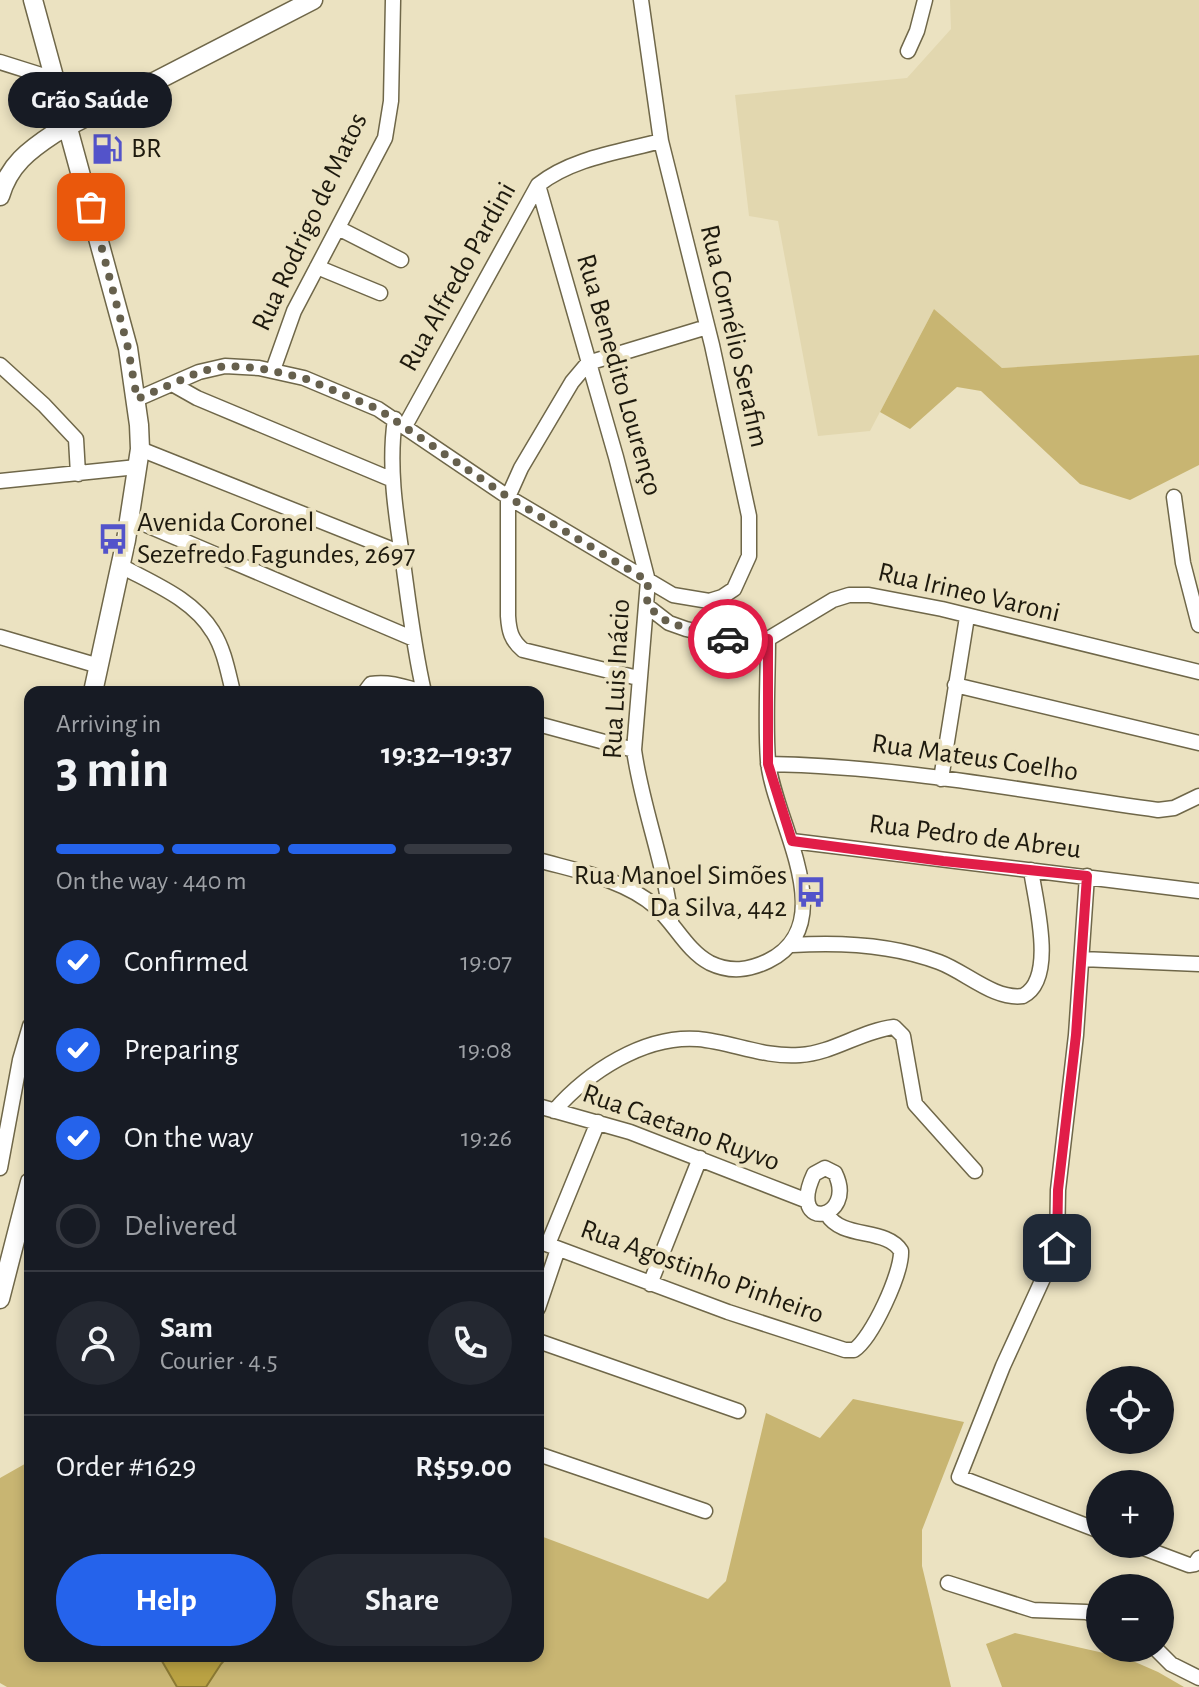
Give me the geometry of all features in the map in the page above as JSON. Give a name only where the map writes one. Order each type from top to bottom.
[{"type":"main road","points":[[33,0],[128,348],[137,399],[138,458],[130,518],[94,686]]},
{"type":"main road","points":[[0,196],[6,177],[17,162],[29,150],[68,125],[312,1]]},
{"type":"main road","points":[[0,1299],[24,1207]]},
{"type":"street","name":"Rua Rodrigo de Matos","points":[[273,370],[294,311],[379,150],[389,123],[393,0]]},
{"type":"street","name":"Rua Cornélio Serafim","points":[[137,399],[214,367],[243,366],[273,370],[324,386],[400,422],[508,497],[673,595],[709,601],[734,589],[749,556],[749,516],[661,141],[641,0]]},
{"type":"street","points":[[908,51],[925,0]]},
{"type":"street","points":[[0,62],[54,79]]},
{"type":"street","name":"Rua Alfredo Pardini","points":[[400,422],[538,185],[573,165],[661,141]]},
{"type":"street","name":"Rua Benedito Lourenço","points":[[538,185],[620,470],[648,581]]},
{"type":"street","points":[[338,228],[401,260]]},
{"type":"street","points":[[317,267],[380,293]]},
{"type":"street","points":[[638,678],[523,650],[514,643],[509,633],[508,616],[508,497],[554,410],[588,363],[707,327]]},
{"type":"street","points":[[0,365],[76,439],[78,474]]},
{"type":"street","points":[[174,385],[197,398],[393,480]]},
{"type":"street","points":[[400,422],[393,480],[422,686]]},
{"type":"street","points":[[0,481],[78,474],[138,458],[401,553]]},
{"type":"street","points":[[1174,497],[1183,563],[1199,625]]},
{"type":"street","points":[[130,518],[414,639]]},
{"type":"street","points":[[121,566],[199,612],[215,634],[231,686]]},
{"type":"street","name":"Rua Luis Inácio","points":[[648,581],[634,750],[637,774],[668,893],[671,921]]},
{"type":"street","name":"Rua Irineo Varoni","points":[[768,639],[811,611],[849,595],[898,599],[1199,672]]},
{"type":"street","points":[[647,606],[669,623],[712,637],[739,641],[768,639],[768,764],[792,841],[803,906],[802,923],[792,945]]},
{"type":"street","points":[[941,779],[967,617]]},
{"type":"street","points":[[0,637],[99,666]]},
{"type":"street","points":[[370,686],[378,682],[400,686]]},
{"type":"street","points":[[955,685],[1199,743]]},
{"type":"street","points":[[544,726],[634,750]]},
{"type":"street","name":"Rua Mateus Coelho","points":[[768,764],[842,767],[1158,810],[1174,808],[1199,796]]},
{"type":"street","name":"Rua Pedro de Abreu","points":[[792,841],[1199,891]]},
{"type":"street","points":[[544,862],[614,883],[653,904],[696,953],[708,962],[730,970],[760,965],[792,945],[834,944],[938,961],[1006,997],[1023,996],[1036,985],[1042,964],[1031,870]]},
{"type":"street","points":[[1086,1526],[959,1477],[1003,1366],[1057,1248],[1058,1190],[1076,1035],[1087,876]]},
{"type":"street","points":[[1082,959],[1199,964]]},
{"type":"street","points":[[554,1111],[582,1083],[633,1052],[659,1042],[700,1039],[759,1052],[802,1055],[894,1027],[903,1036],[915,1104],[975,1171]]},
{"type":"street","points":[[0,1168],[24,1046]]},
{"type":"street","name":"Rua Caetano Ruyvo","points":[[544,1108],[598,1122],[700,1158],[805,1200]]},
{"type":"street","points":[[544,1270],[548,1245],[598,1122]]},
{"type":"street","points":[[650,1284],[700,1158]]},
{"type":"street","points":[[825,1168],[831,1169],[839,1180],[839,1188],[837,1202],[827,1214],[813,1211],[805,1200],[814,1174],[825,1168]]},
{"type":"street","name":"Rua Agostinho Pinheiro","points":[[548,1245],[728,1312],[850,1351],[858,1348],[869,1334],[896,1275],[901,1251],[891,1242],[841,1227],[827,1214]]},
{"type":"street","points":[[544,1343],[738,1411]]},
{"type":"street","points":[[544,1456],[705,1511]]},
{"type":"street","points":[[1170,1558],[1189,1565],[1198,1559]]},
{"type":"street","points":[[948,1583],[1033,1610],[1086,1612]]},
{"type":"street","points":[[1169,1662],[1199,1678]]},
{"type":"shaded area","points":[[950,0],[1199,0],[1199,355],[1002,368],[934,309],[870,431],[818,436],[778,221],[749,216],[735,95],[907,78],[951,29]]},
{"type":"shaded area","points":[[934,309],[1002,368],[1199,355],[1199,465],[1130,500],[1080,484],[981,391],[957,387],[910,429],[880,412]]},
{"type":"shaded area","points":[[853,1399],[964,1422],[922,1530],[922,1566],[951,1687],[7,1687],[0,1683],[0,1478],[24,1464],[24,1662],[544,1662],[544,1537],[708,1599],[726,1581],[766,1413],[820,1438]]},
{"type":"shaded area","points":[[1015,1633],[1086,1649],[1086,1662],[1135,1662],[1184,1687],[1002,1687],[986,1644]]},
{"type":"shaded area","points":[[162,1662],[223,1662],[206,1687],[177,1687]]},
{"type":"way so far","points":[[91,207],[128,348],[137,399],[199,372],[225,366],[273,370],[324,386],[395,419],[508,497],[648,581],[647,606],[656,615],[686,629],[728,639]]},
{"type":"place","name":"BR","points":[[107,149]]},
{"type":"place","name":"Grão Saúde","points":[[91,207]]},
{"type":"place","name":"Avenida Coronel Sezefredo Fagundes, 2697","points":[[113,539]]},
{"type":"place","name":"Rua Manoel Simões Da Silva, 442","points":[[811,892]]},
{"type":"route","points":[[728,639],[768,639],[768,764],[792,841],[1087,876],[1076,1035],[1058,1190],[1057,1248]]}]
